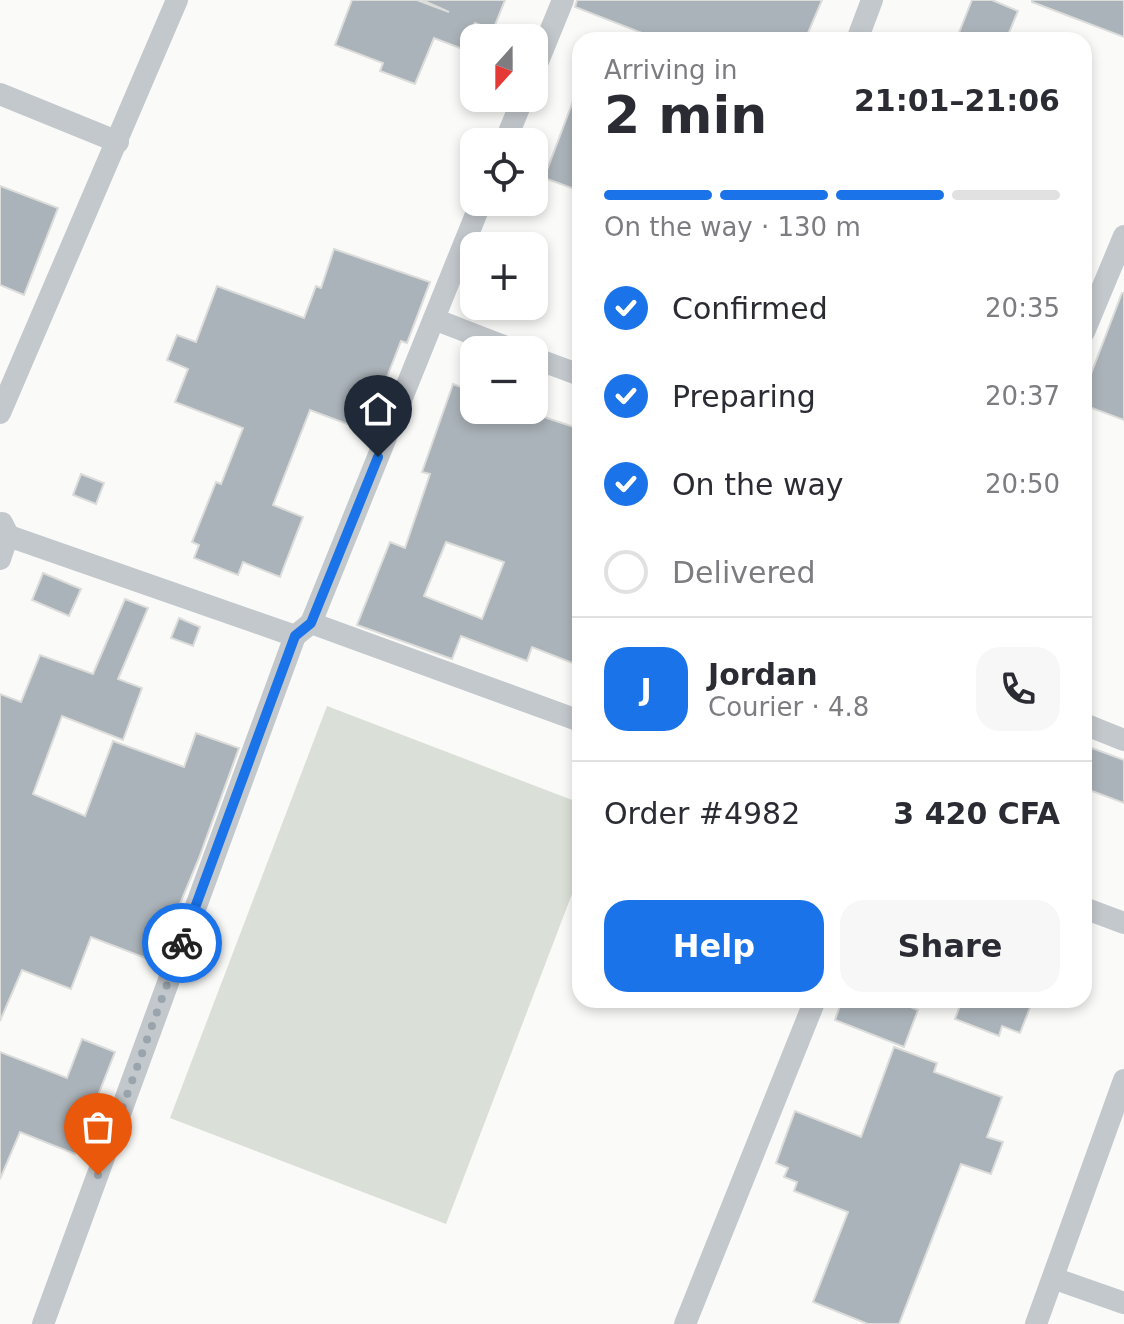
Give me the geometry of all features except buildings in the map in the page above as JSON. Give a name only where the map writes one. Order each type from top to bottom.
[{"type":"street","points":[[0,413],[177,0]]},
{"type":"street","points":[[548,37],[563,0]]},
{"type":"street","points":[[860,32],[872,0]]},
{"type":"street","points":[[0,94],[118,142]]},
{"type":"street","points":[[43,1324],[303,630],[475,216]]},
{"type":"street","points":[[1092,315],[1122,250]]},
{"type":"street","points":[[434,319],[478,336]]},
{"type":"street","points":[[548,363],[572,372]]},
{"type":"street","points":[[0,559],[3,529],[572,718]]},
{"type":"street","points":[[1092,727],[1124,740]]},
{"type":"street","points":[[1092,911],[1124,923]]},
{"type":"street","points":[[685,1324],[812,1008]]},
{"type":"street","points":[[1036,1324],[1124,1080]]},
{"type":"street","points":[[1053,1278],[1124,1303]]},
{"type":"shaded area","points":[[327,706],[572,800],[572,894],[446,1224],[170,1118]]},
{"type":"way so far","points":[[98,1175],[182,943]]},
{"type":"route","points":[[182,943],[295,636],[311,623],[378,457]]}]
